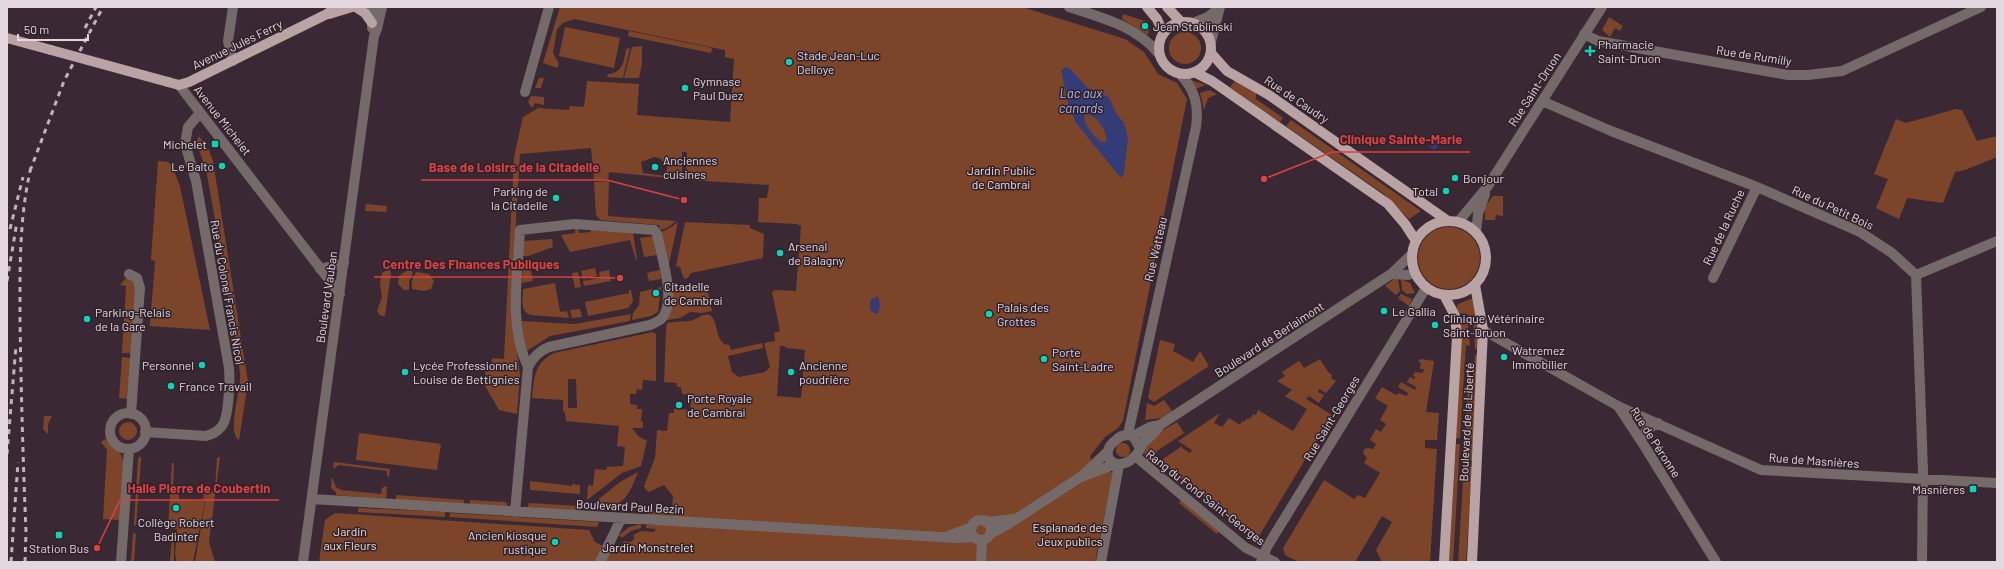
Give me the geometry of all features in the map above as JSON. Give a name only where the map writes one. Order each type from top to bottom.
[{"type":"main road","name":"Avenue Jules Ferry","points":[[179,85],[232,61],[327,14],[336,7]]},
{"type":"main road","name":"Avenue Jules Ferry","points":[[327,14],[352,7]]},
{"type":"main road","points":[[356,7],[363,12],[372,23]]},
{"type":"main road","points":[[1147,7],[1157,20],[1163,32]]},
{"type":"main road","points":[[1167,7],[1181,22]]},
{"type":"main road","points":[[1181,22],[1193,23],[1204,30],[1211,48],[1207,62],[1194,72],[1180,74],[1167,67],[1159,54],[1159,43],[1163,32],[1171,25],[1181,22]]},
{"type":"main road","name":"Avenue Michelet","points":[[7,38],[179,85]]},
{"type":"main road","name":"Rue de Caudry","points":[[1211,48],[1227,71],[1269,95],[1453,221]]},
{"type":"main road","points":[[1194,72],[1212,81],[1388,204],[1416,240]]},
{"type":"main road","points":[[1453,221],[1467,226],[1476,233],[1484,246],[1486,258],[1482,275],[1475,285],[1461,294],[1444,295],[1426,288],[1415,273],[1412,254],[1416,240],[1428,227],[1438,222],[1453,221]]},
{"type":"main road","name":"Boulevard de la Liberté","points":[[1472,562],[1484,330],[1475,285]]},
{"type":"main road","name":"Boulevard de la Liberté","points":[[1444,295],[1455,316],[1457,337],[1444,562]]},
{"type":"street","points":[[232,61],[228,41],[233,7]]},
{"type":"street","name":"Boulevard Vauban","points":[[303,562],[374,36],[372,23],[373,7]]},
{"type":"street","name":"Boulevard Vauban","points":[[374,36],[378,29],[382,7]]},
{"type":"street","points":[[525,92],[549,7]]},
{"type":"street","points":[[1069,7],[1126,26],[1147,42],[1159,54]]},
{"type":"street","points":[[1193,23],[1208,17],[1220,7]]},
{"type":"street","points":[[1211,48],[1220,7]]},
{"type":"street","name":"Rue Saint-Druon","points":[[1453,221],[1488,186],[1602,7]]},
{"type":"street","name":"Rue de Rumilly","points":[[1584,34],[1598,41],[1694,59],[1788,75],[1808,75],[1842,71],[1981,7]]},
{"type":"street","name":"Rue Watteau","points":[[1131,435],[1196,128],[1198,109],[1195,96],[1189,84],[1180,74]]},
{"type":"street","name":"Avenue Michelet","points":[[179,85],[340,294]]},
{"type":"street","name":"Rue du Petit Bois","points":[[1542,102],[1611,131],[1757,187],[1860,232],[1892,253],[1916,275]]},
{"type":"street","name":"Rue du Colonel Francis Nicol","points":[[146,432],[202,437],[213,434],[224,422],[229,386],[229,368],[196,181],[185,144],[188,127],[200,112]]},
{"type":"street","name":"Rue Saint-Druon","points":[[1476,233],[1478,214],[1488,186]]},
{"type":"street","name":"Rue de la Ruche","points":[[1714,278],[1757,187]]},
{"type":"street","points":[[515,512],[528,367],[534,357],[549,347],[650,325],[662,319],[665,312],[668,288],[656,232],[652,229],[569,224],[520,230],[516,321],[522,355],[528,367]]},
{"type":"street","points":[[1922,562],[1922,479],[1916,275],[1997,241]]},
{"type":"street","name":"Boulevard de Berlaimont","points":[[1117,465],[1137,452],[1160,425],[1391,274],[1412,254]]},
{"type":"street","points":[[320,269],[344,263]]},
{"type":"street","points":[[1391,274],[1408,275],[1415,273]]},
{"type":"street","points":[[129,274],[137,278],[140,288],[131,414]]},
{"type":"street","name":"Rue Saint-Georges","points":[[1261,560],[1426,288]]},
{"type":"street","name":"Rue de Péronne","points":[[1484,330],[1618,406],[1641,440],[1716,562]]},
{"type":"street","name":"Rue de Masnières","points":[[1618,406],[1761,470],[1997,483]]},
{"type":"street","points":[[131,414],[142,420],[146,432],[140,444],[129,448],[116,444],[111,436],[110,428],[113,421],[119,416],[131,414]]},
{"type":"street","points":[[1641,440],[1647,429],[1658,423]]},
{"type":"street","name":"Boulevard de Berlaimont","points":[[1107,452],[1108,448],[1114,441],[1150,427],[1160,425]]},
{"type":"street","points":[[1131,435],[1137,452]]},
{"type":"street","points":[[121,562],[129,448]]},
{"type":"street","points":[[1101,562],[1117,465],[1108,457],[1107,452]]},
{"type":"street","name":"Boulevard Paul Bezin","points":[[312,499],[621,519],[956,538],[982,537],[1014,519],[1082,476],[1107,452]]},
{"type":"street","name":"Rang du Fond Saint-Georges","points":[[1137,452],[1261,560],[1275,562]]},
{"type":"street","name":"Boulevard Paul Bezin","points":[[1082,476],[1117,465]]},
{"type":"street","points":[[600,562],[621,519]]},
{"type":"street","name":"Boulevard Paul Bezin","points":[[946,537],[972,527],[978,521],[986,522],[1014,519]]},
{"type":"street","points":[[981,562],[982,537],[990,527],[986,522]]},
{"type":"street","points":[[972,527],[971,531],[982,537]]},
{"type":"green space","name":"Jardin Public de Cambrai","points":[[560,7],[1022,7],[1125,39],[1144,52],[1158,74],[1177,83],[1187,99],[1123,421],[1118,428],[1105,437],[1090,456],[1092,462],[1113,473],[1095,562],[319,562],[325,520],[335,513],[589,530],[595,542],[617,554],[624,541],[631,542],[634,539],[633,535],[641,531],[654,532],[656,529],[646,528],[646,525],[659,525],[666,517],[647,516],[647,512],[670,513],[672,510],[673,496],[664,485],[649,492],[644,486],[655,458],[657,430],[667,431],[669,413],[674,413],[674,409],[690,410],[692,395],[682,394],[681,387],[677,387],[677,383],[664,382],[667,323],[691,321],[703,315],[710,315],[715,322],[721,340],[724,344],[729,345],[731,350],[762,343],[763,348],[728,356],[732,372],[739,377],[765,372],[770,367],[764,343],[775,341],[774,333],[780,331],[772,292],[775,290],[796,291],[801,226],[797,224],[758,222],[759,198],[767,198],[769,185],[690,180],[686,176],[687,152],[682,152],[682,176],[679,179],[609,172],[608,179],[594,180],[591,148],[520,154],[511,303],[520,375],[517,414],[499,410],[484,384],[486,367],[491,367],[492,358],[504,359],[514,157],[523,117],[538,108],[569,110],[570,106],[584,107],[587,81],[639,84],[637,115],[730,122],[734,59],[725,57],[725,50],[574,19],[563,23],[557,29],[553,53],[559,64],[557,68],[543,63]],"holes":[[[654,157],[660,158],[663,162],[668,164],[665,176],[643,173],[641,162]],[[780,346],[805,350],[801,398],[777,396]]]},
{"type":"green space","points":[[1123,14],[1148,22],[1149,26],[1145,24],[1143,26],[1149,28],[1148,35],[1122,19]]},
{"type":"green space","points":[[1609,17],[1623,26],[1620,31],[1615,28],[1610,37],[1602,30]]},
{"type":"green space","points":[[565,27],[620,38],[614,68],[559,56]]},
{"type":"green space","points":[[629,31],[712,48],[711,53],[628,36]]},
{"type":"green space","points":[[1182,32],[1188,32],[1198,39],[1201,48],[1200,54],[1194,61],[1188,64],[1182,64],[1172,57],[1169,51],[1169,45],[1176,35]]},
{"type":"green space","points":[[642,46],[642,64],[639,78],[624,78],[632,47]]},
{"type":"green space","points":[[630,48],[623,78],[607,77],[608,74],[620,69],[626,49]]},
{"type":"green space","points":[[539,78],[544,78],[541,88],[535,88]]},
{"type":"green space","points":[[1191,80],[1206,85],[1195,89]]},
{"type":"green space","points":[[1235,81],[1256,92],[1256,99],[1283,118],[1280,122],[1230,87]]},
{"type":"green space","points":[[1209,90],[1217,94],[1208,98],[1204,110],[1200,93]]},
{"type":"green space","points":[[531,96],[544,97],[544,105],[535,103],[532,108],[528,102]]},
{"type":"green space","points":[[1956,109],[1962,110],[1977,141],[1997,136],[1997,157],[1965,170],[1955,172],[1943,203],[1907,198],[1899,219],[1876,208],[1888,179],[1874,174],[1896,119],[1906,123]]},
{"type":"green space","points":[[1291,120],[1421,211],[1409,219],[1384,194],[1286,126]]},
{"type":"green space","points":[[199,136],[209,150],[213,161],[248,382],[239,440],[235,435],[234,419],[240,373],[206,169],[196,142]]},
{"type":"green space","points":[[158,161],[168,162],[172,166],[180,186],[210,330],[150,326],[155,261],[151,260]]},
{"type":"green space","points":[[609,181],[608,216],[676,221],[667,228],[660,230],[659,225],[600,220],[596,215],[594,182]]},
{"type":"green space","points":[[1493,196],[1503,196],[1503,216],[1496,215],[1495,220],[1485,220],[1485,207]]},
{"type":"green space","points":[[366,204],[387,206],[386,212],[365,211]]},
{"type":"green space","points":[[678,222],[668,268],[661,232]]},
{"type":"green space","points":[[685,222],[750,225],[750,228],[764,234],[763,258],[691,273],[688,278],[684,279],[680,267],[676,266]]},
{"type":"green space","points":[[578,227],[579,233],[591,232],[590,227],[633,233],[637,259],[636,260],[630,240],[570,252],[561,235],[575,233],[575,228]]},
{"type":"green space","points":[[1449,227],[1466,232],[1471,236],[1475,241],[1480,258],[1475,275],[1471,280],[1466,284],[1449,289],[1432,284],[1427,280],[1423,275],[1418,258],[1423,241],[1427,236],[1432,232]]},
{"type":"green space","points":[[653,236],[657,255],[644,257],[640,238]]},
{"type":"green space","points":[[552,239],[553,247],[528,256],[523,256],[523,241]]},
{"type":"green space","points":[[530,265],[533,281],[522,283],[523,267]]},
{"type":"green space","points":[[595,268],[597,276],[583,279],[581,271]]},
{"type":"green space","points":[[390,270],[391,273],[385,316],[381,316],[377,311],[382,297],[380,284],[382,273]]},
{"type":"green space","points":[[408,270],[413,272],[409,282],[409,290],[404,290],[398,284],[399,276]]},
{"type":"green space","points":[[609,270],[611,281],[584,286],[583,281],[600,278],[599,272]]},
{"type":"green space","points":[[660,270],[661,279],[649,281],[647,273]]},
{"type":"green space","points":[[416,272],[429,274],[434,281],[431,289],[424,291],[412,289],[412,281]]},
{"type":"green space","points":[[578,272],[581,287],[575,288],[572,273]]},
{"type":"green space","points":[[125,279],[129,279],[136,284],[131,353],[122,353],[126,286],[120,285]]},
{"type":"green space","points":[[1394,279],[1398,279],[1400,291],[1396,295],[1385,286]]},
{"type":"green space","points":[[1401,279],[1410,283],[1415,293],[1407,294],[1402,290]]},
{"type":"green space","points":[[555,283],[560,312],[567,311],[569,318],[531,315],[525,311],[522,304],[523,289]]},
{"type":"green space","points":[[706,284],[712,311],[702,313],[690,312],[680,318],[667,320],[671,290]]},
{"type":"green space","points":[[661,287],[658,312],[651,316],[632,320],[633,313],[639,305],[640,292]]},
{"type":"green space","points":[[629,290],[631,290],[633,301],[628,308],[588,316],[585,302],[629,293]]},
{"type":"green space","points":[[1401,294],[1412,299],[1409,306],[1398,298]]},
{"type":"green space","points":[[1473,298],[1479,325],[1478,349],[1475,349],[1473,319],[1467,314],[1458,313],[1456,309],[1458,304]]},
{"type":"green space","points":[[580,309],[582,317],[572,318],[570,310]]},
{"type":"green space","points":[[631,314],[630,321],[550,336],[524,353],[521,321],[575,324]]},
{"type":"green space","points":[[1463,317],[1468,324],[1470,346],[1466,345],[1460,438],[1456,438],[1461,334],[1459,318]]},
{"type":"green space","points":[[653,332],[656,334],[656,381],[643,380],[642,390],[637,389],[636,394],[630,394],[630,404],[637,405],[637,409],[642,409],[641,421],[643,422],[643,428],[632,428],[638,436],[647,441],[641,466],[622,473],[587,500],[588,485],[593,486],[595,469],[606,470],[607,467],[623,466],[625,447],[617,446],[619,426],[566,421],[565,412],[563,411],[563,400],[532,398],[536,372],[542,361],[554,353]],"holes":[[[568,379],[576,379],[577,408],[568,408]]]},
{"type":"green space","points":[[1160,340],[1175,344],[1173,351],[1193,362],[1200,351],[1209,366],[1154,402],[1148,398]]},
{"type":"green space","points":[[1475,355],[1478,355],[1472,461],[1464,461],[1468,378],[1473,378]]},
{"type":"green space","points":[[122,357],[131,358],[128,399],[119,398]]},
{"type":"green space","points":[[1320,359],[1328,372],[1332,375],[1331,378],[1336,381],[1326,393],[1319,389],[1318,392],[1324,395],[1319,403],[1309,396],[1306,399],[1332,415],[1259,536],[1252,536],[1160,461],[1182,446],[1182,448],[1190,453],[1192,450],[1178,441],[1220,413],[1214,423],[1222,427],[1229,418],[1240,425],[1242,421],[1244,422],[1246,419],[1251,418],[1253,414],[1256,415],[1258,410],[1293,431],[1307,409],[1285,396],[1292,390],[1277,381],[1285,376],[1282,372],[1299,361],[1304,368]]},
{"type":"green space","points":[[1420,359],[1434,361],[1426,412],[1439,413],[1437,440],[1425,440],[1425,448],[1437,449],[1430,562],[1382,562],[1376,550],[1392,522],[1382,516],[1355,562],[1299,562],[1285,555],[1283,548],[1324,480],[1354,499],[1358,495],[1365,498],[1380,473],[1364,463],[1367,458],[1363,453],[1364,449],[1373,449],[1376,444],[1370,440],[1376,429],[1381,432],[1386,424],[1380,420],[1388,406],[1375,398],[1382,387],[1396,395],[1398,393],[1407,396],[1408,393],[1398,387],[1401,382],[1415,390],[1416,387],[1407,382],[1410,377],[1415,379],[1413,376],[1415,372],[1423,373],[1424,369],[1420,369],[1421,363],[1418,362]]},
{"type":"green space","points":[[1164,400],[1172,411],[1161,418],[1145,420],[1147,403],[1154,406]]},
{"type":"green space","points":[[44,416],[52,416],[48,424],[48,434],[43,429]]},
{"type":"green space","points":[[124,422],[132,422],[137,427],[135,438],[132,440],[124,440],[119,435],[119,427]]},
{"type":"green space","points":[[1177,422],[1184,433],[1157,451],[1154,459],[1149,463],[1145,457],[1144,450],[1153,436]]},
{"type":"green space","points":[[359,433],[441,444],[437,470],[356,460]]},
{"type":"green space","points":[[105,439],[116,448],[123,460],[124,481],[120,520],[103,519],[107,450],[101,442]]},
{"type":"green space","points":[[1123,443],[1128,445],[1130,450],[1128,455],[1123,457],[1118,455],[1116,450],[1118,445]]},
{"type":"green space","points":[[1456,444],[1460,444],[1453,562],[1449,562]]},
{"type":"green space","points":[[141,456],[136,526],[134,525],[138,458]]},
{"type":"green space","points":[[220,457],[209,542],[215,562],[195,562],[207,492],[193,562],[177,562],[175,554],[177,529],[168,528],[172,463],[174,463],[173,490],[179,491],[179,499],[203,501],[204,492],[215,490],[217,458]]},
{"type":"green space","points":[[334,462],[390,469],[389,477],[387,476],[387,471],[339,465],[333,469]]},
{"type":"green space","points":[[1464,466],[1472,467],[1466,562],[1458,562]]},
{"type":"green space","points":[[638,472],[630,490],[621,501],[609,506],[589,507],[620,482]]},
{"type":"green space","points":[[332,477],[336,487],[341,490],[381,494],[382,488],[386,486],[386,499],[336,495],[336,492],[331,488]]},
{"type":"green space","points":[[530,481],[572,486],[572,484],[580,485],[580,494],[530,490]]},
{"type":"green space","points":[[396,495],[464,500],[464,505],[396,500]]},
{"type":"green space","points":[[470,500],[505,502],[508,504],[506,506],[470,505]]},
{"type":"green space","points":[[1181,500],[1219,532],[1217,534],[1179,503]]},
{"type":"green space","points":[[529,503],[579,506],[578,511],[528,507]]},
{"type":"green space","points":[[358,508],[445,512],[445,517],[358,512]]},
{"type":"green space","points":[[450,513],[599,522],[597,527],[449,517]]},
{"type":"green space","points":[[641,524],[641,528],[631,531],[623,537],[618,536],[629,527]]},
{"type":"green space","points":[[133,533],[136,534],[134,562],[131,562]]},
{"type":"green space","points":[[172,537],[174,537],[174,562],[170,562],[170,559]]},
{"type":"water","name":"Lac aux canards","points":[[1066,67],[1070,69],[1089,89],[1102,93],[1109,98],[1117,115],[1124,123],[1128,138],[1124,174],[1121,178],[1076,123],[1067,100],[1061,70]],"holes":[[[1085,114],[1094,117],[1101,124],[1105,133],[1106,142],[1101,142],[1087,126],[1085,122]]]},
{"type":"water","points":[[1436,136],[1442,139],[1435,150],[1429,147]]},
{"type":"water","points":[[878,296],[880,305],[878,313],[876,314],[870,310],[870,300]]},
{"type":"railway","points":[[85,28],[96,7]]},
{"type":"railway","points":[[30,171],[64,81],[103,7]]},
{"type":"railway","points":[[25,562],[26,532],[21,372],[20,262],[24,205],[31,167]]},
{"type":"railway","points":[[10,229],[23,177]]},
{"type":"railway","points":[[7,281],[17,222]]},
{"type":"railway","points":[[7,454],[16,346]]},
{"type":"railway","points":[[11,562],[18,462]]},
{"type":"place","name":"Jean Stablinski","points":[[1145,26]]},
{"type":"place","name":"Pharmacie Saint-Druon","points":[[1590,51]]},
{"type":"place","name":"Stade Jean-Luc Delloye","points":[[789,62]]},
{"type":"place","name":"Gymnase Paul Duez","points":[[685,88]]},
{"type":"place","name":"Michelet","points":[[215,144]]},
{"type":"place","name":"Le Balto","points":[[222,166]]},
{"type":"place","name":"Anciennes cuisines","points":[[655,167]]},
{"type":"place","name":"Bonjour","points":[[1455,178]]},
{"type":"place","name":"Clinique Sainte-Marie","points":[[1264,179]]},
{"type":"place","name":"Total","points":[[1446,191]]},
{"type":"place","name":"Parking de la Citadelle","points":[[556,198]]},
{"type":"place","name":"Base de Loisirs de la Citadelle","points":[[684,200]]},
{"type":"place","name":"Arsenal de Balagny","points":[[780,253]]},
{"type":"place","name":"Centre Des Finances Publiques","points":[[620,278]]},
{"type":"place","name":"Citadelle de Cambrai","points":[[656,293]]},
{"type":"place","name":"Le Gallia","points":[[1384,311]]},
{"type":"place","name":"Palais des Grottes","points":[[989,314]]},
{"type":"place","name":"Parking-Relais de la Gare","points":[[87,319]]},
{"type":"place","name":"Clinique Vétérinaire Saint-Druon","points":[[1435,325]]},
{"type":"place","name":"Watremez Immobilier","points":[[1504,357]]},
{"type":"place","name":"Porte Saint-Ladre","points":[[1044,359]]},
{"type":"place","name":"Personnel","points":[[202,365]]},
{"type":"place","name":"Lycée Professionnel Louise de Bettignies","points":[[405,372]]},
{"type":"place","name":"Ancienne poudrière","points":[[791,372]]},
{"type":"place","name":"France Travail","points":[[171,386]]},
{"type":"place","name":"Porte Royale de Cambrai","points":[[679,405]]},
{"type":"place","name":"Masnières","points":[[1973,489]]},
{"type":"place","name":"Collège Robert Badinter","points":[[176,508]]},
{"type":"place","name":"Station Bus","points":[[59,535]]},
{"type":"place","name":"Ancien kiosque rustique","points":[[555,542]]},
{"type":"place","name":"Halle Pierre de Coubertin","points":[[97,548]]},
{"type":"park label","name":"Esplanade des Jeux publics","points":[[1070,534]]},
{"type":"park label","name":"Jardin aux Fleurs","points":[[350,538]]},
{"type":"park label","name":"Jardin Monstrelet","points":[[648,547]]}]
